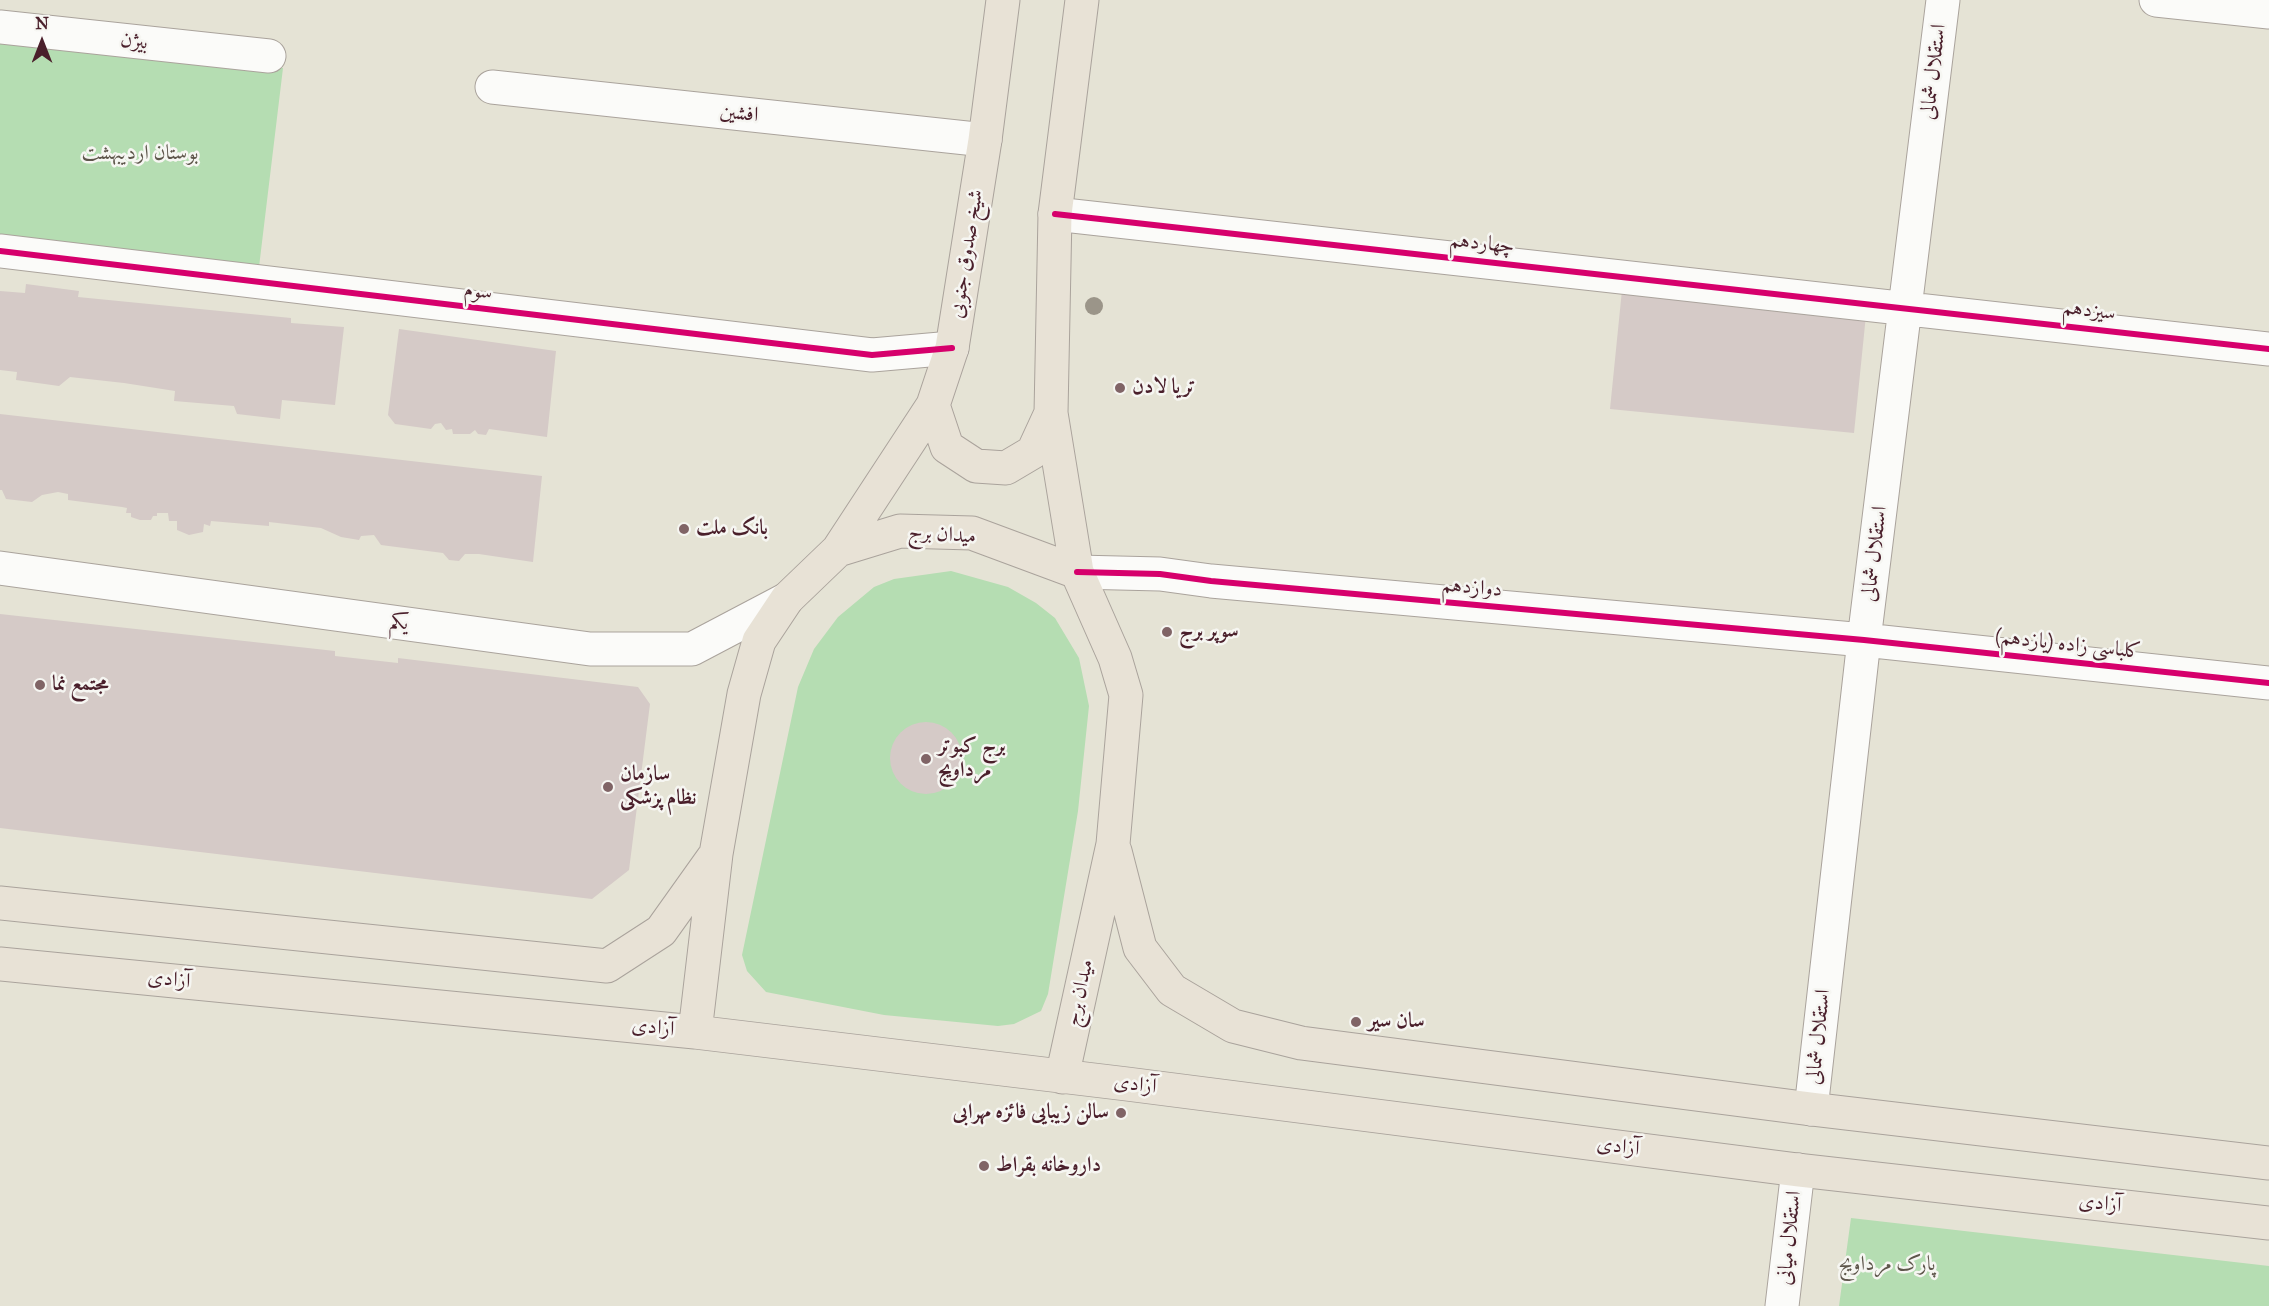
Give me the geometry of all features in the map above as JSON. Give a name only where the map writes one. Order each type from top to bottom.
[{"type":"main road","name":"شیخ صدوق جنوبی","points":[[838,550],[933,405],[952,348],[985,140],[1003,0]]},
{"type":"main road","points":[[1077,572],[1051,413],[1054,214],[1082,0]]},
{"type":"main road","points":[[933,405],[947,447],[976,466],[1006,468],[1034,452],[1051,413]]},
{"type":"main road","name":"میدان برج","points":[[694,1032],[716,854],[744,694],[759,640],[787,599],[838,550],[900,531],[972,533],[1077,572],[1115,658],[1126,695],[1113,844],[1062,1077]]},
{"type":"main road","points":[[1113,844],[1140,948],[1172,990],[1233,1026],[1301,1043],[1811,1109],[2269,1163]]},
{"type":"main road","points":[[0,903],[607,966],[661,931],[716,854]]},
{"type":"main road","name":"آزادی","points":[[0,964],[694,1032],[1798,1170],[2269,1223]]},
{"type":"street","name":"استقلال شمالی","points":[[1811,1109],[1864,640],[1943,0]]},
{"type":"street","points":[[2156,0],[2269,12]]},
{"type":"street","name":"بیژن","points":[[0,27],[269,56]]},
{"type":"street","name":"افشین","points":[[492,87],[985,140]]},
{"type":"street","name":"چهاردهم","points":[[1054,214],[1906,307]]},
{"type":"street","name":"سوم","points":[[0,251],[872,355],[952,348]]},
{"type":"street","name":"سیزدهم","points":[[1906,307],[2269,349]]},
{"type":"street","name":"یکم","points":[[0,568],[590,650],[692,650],[787,599]]},
{"type":"street","name":"دوازدهم","points":[[1077,572],[1160,574],[1222,582],[1864,640]]},
{"type":"street","name":"کلباسی زاده (یازدهم)","points":[[1864,640],[2269,682]]},
{"type":"street","name":"استقلال میانی","points":[[1782,1306],[1798,1170]]},
{"type":"green space","name":"بوستان اردیبهشت","points":[[0,39],[283,68],[259,267],[0,239]]},
{"type":"green space","points":[[951,571],[1008,587],[1036,603],[1055,618],[1079,658],[1089,706],[1078,811],[1048,994],[1041,1011],[1014,1024],[998,1026],[884,1015],[766,992],[747,971],[742,955],[798,687],[814,649],[838,617],[874,587],[894,579]]},
{"type":"green space","name":"پارک مرداویج","points":[[1851,1218],[2269,1266],[2269,1306],[1839,1306]]},
{"type":"building","points":[[26,284],[79,291],[78,297],[291,318],[291,323],[344,327],[335,405],[282,400],[280,419],[237,414],[234,406],[174,401],[175,391],[124,383],[70,377],[59,386],[16,380],[17,372],[0,370],[0,291],[25,293]]},
{"type":"building","points":[[1622,290],[1866,315],[1854,433],[1610,409]]},
{"type":"building","points":[[399,329],[556,351],[547,437],[489,429],[486,435],[478,434],[475,430],[470,434],[453,434],[452,429],[446,430],[441,423],[435,424],[431,429],[395,424],[388,415]]},
{"type":"building","points":[[0,414],[542,476],[533,562],[479,554],[465,554],[459,561],[449,560],[443,553],[381,545],[374,535],[361,536],[359,540],[341,537],[321,528],[269,522],[269,526],[211,521],[210,526],[204,524],[203,532],[189,535],[177,530],[177,521],[169,521],[168,513],[157,513],[157,516],[153,516],[151,520],[140,520],[131,517],[131,513],[126,513],[127,508],[68,500],[68,494],[58,492],[42,495],[32,502],[6,499],[0,490]]},
{"type":"building","points":[[0,614],[335,651],[335,656],[398,663],[398,658],[638,687],[650,704],[629,870],[592,899],[0,828]]},
{"type":"building","name":"برج کبوتر مرداویج","points":[[926,722],[940,725],[952,732],[959,744],[962,758],[959,772],[952,784],[940,791],[926,794],[912,791],[900,784],[893,772],[890,758],[893,744],[900,732],[912,725]]},
{"type":"cycle path","points":[[1055,214],[2269,349]]},
{"type":"cycle path","points":[[0,251],[872,355],[952,348]]},
{"type":"cycle path","points":[[1077,572],[1160,574],[1211,581],[1864,640],[2269,683]]},
{"type":"place","name":"تریا لادن","points":[[1120,388]]},
{"type":"place","name":"بانک ملت","points":[[684,529]]},
{"type":"place","name":"سوپر برج","points":[[1167,632]]},
{"type":"place","name":"مجتمع نما","points":[[40,685]]},
{"type":"place","name":"برج کبوتر مرداویج","points":[[926,759]]},
{"type":"place","name":"سازمان نظام پزشکی","points":[[608,787]]},
{"type":"place","name":"سان سیر","points":[[1356,1022]]},
{"type":"place","name":"سالن زیبایی فائزه مهرابی","points":[[1121,1113]]},
{"type":"place","name":"داروخانه بقراط","points":[[984,1166]]}]
